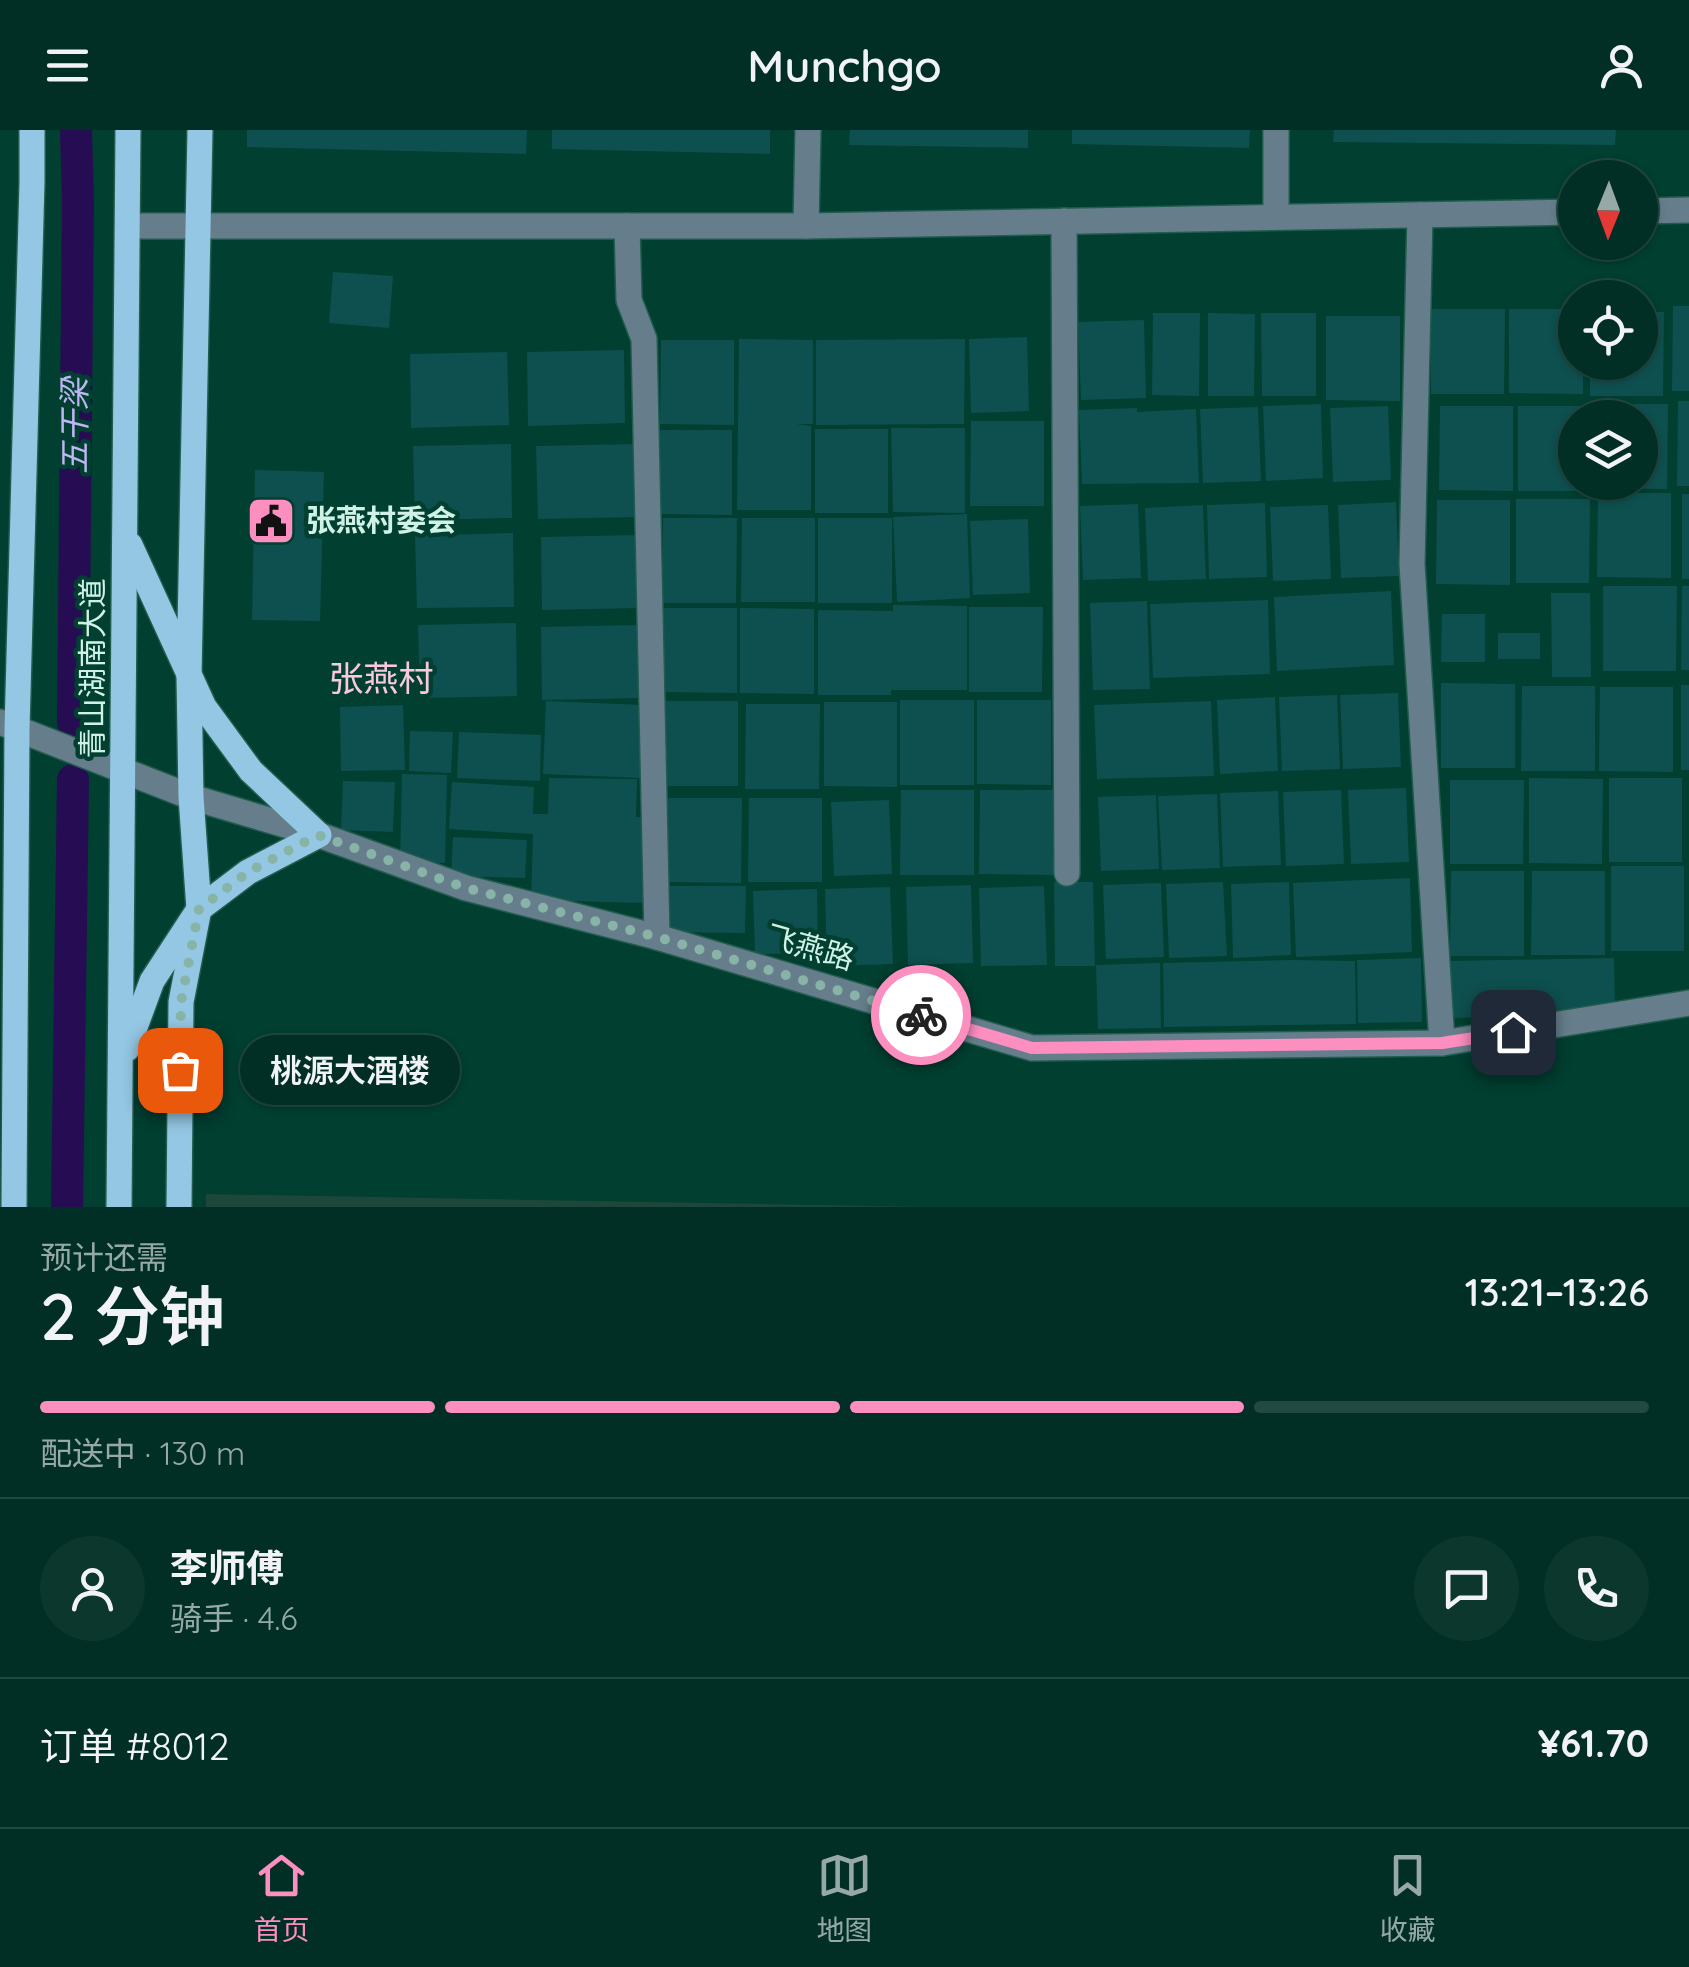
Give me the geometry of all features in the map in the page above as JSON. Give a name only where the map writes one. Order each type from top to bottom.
[{"type":"main road","points":[[14,1207],[8,726],[32,130]]},
{"type":"main road","name":"青山湖南大道","points":[[119,1207],[128,130]]},
{"type":"main road","points":[[179,1207],[181,1002],[199,909],[191,797],[190,678],[200,130]]},
{"type":"main road","points":[[120,1068],[152,982],[199,909],[248,872],[318,835],[251,771],[204,707],[126,538]]},
{"type":"street","points":[[806,226],[808,130]]},
{"type":"street","points":[[1276,130],[1276,217]]},
{"type":"street","points":[[1658,211],[1689,210]]},
{"type":"street","points":[[128,226],[806,226],[1558,212]]},
{"type":"street","points":[[1420,215],[1412,564],[1442,1043]]},
{"type":"street","points":[[1064,221],[1066,873]]},
{"type":"street","points":[[627,226],[628,300],[644,339],[657,937]]},
{"type":"street","name":"飞燕路","points":[[8,726],[191,797],[318,835],[466,888],[657,937],[1032,1048],[1442,1043],[1689,1003]]},
{"type":"shaded area","points":[[206,1194],[923,1207],[206,1207]]},
{"type":"building","points":[[247,130],[527,130],[526,154],[247,147]]},
{"type":"building","points":[[552,130],[770,130],[770,154],[552,149]]},
{"type":"building","points":[[850,130],[1028,130],[1028,148],[849,145]]},
{"type":"building","points":[[1072,130],[1250,130],[1249,148],[1072,144]]},
{"type":"building","points":[[1334,130],[1616,130],[1615,145],[1333,142]]},
{"type":"building","points":[[333,272],[393,276],[389,328],[329,323]]},
{"type":"building","points":[[1673,306],[1689,306],[1689,391],[1672,391]]},
{"type":"building","points":[[1431,309],[1505,309],[1504,394],[1431,394]]},
{"type":"building","points":[[1509,309],[1558,309],[1558,380],[1583,380],[1583,394],[1509,393]]},
{"type":"building","points":[[1658,312],[1664,312],[1663,396],[1590,396],[1590,380],[1658,380]]},
{"type":"building","points":[[1153,313],[1200,313],[1199,396],[1152,395]]},
{"type":"building","points":[[1208,313],[1255,314],[1254,396],[1208,396]]},
{"type":"building","points":[[1261,313],[1316,313],[1316,396],[1262,396]]},
{"type":"building","points":[[1326,316],[1400,316],[1400,401],[1326,400]]},
{"type":"building","points":[[1144,320],[1146,398],[1081,400],[1078,322]]},
{"type":"building","points":[[1027,337],[1029,411],[971,413],[969,339]]},
{"type":"building","points":[[739,339],[813,340],[813,424],[796,424],[811,426],[811,510],[737,510]]},
{"type":"building","points":[[965,339],[964,424],[816,425],[816,340]]},
{"type":"building","points":[[661,340],[734,340],[734,425],[660,424]]},
{"type":"building","points":[[624,350],[625,423],[528,426],[527,352]]},
{"type":"building","points":[[507,352],[509,425],[411,428],[410,354]]},
{"type":"building","points":[[1678,401],[1689,401],[1689,486],[1677,486]]},
{"type":"building","points":[[1321,404],[1323,478],[1266,481],[1263,406]]},
{"type":"building","points":[[1658,404],[1668,404],[1667,489],[1658,489]]},
{"type":"building","points":[[1388,406],[1391,480],[1333,482],[1330,408]]},
{"type":"building","points":[[1440,406],[1513,406],[1513,491],[1439,490]]},
{"type":"building","points":[[1518,406],[1558,406],[1558,491],[1518,491]]},
{"type":"building","points":[[1258,407],[1261,481],[1203,483],[1200,409]]},
{"type":"building","points":[[1137,408],[1137,412],[1196,409],[1199,483],[1082,484],[1079,410]]},
{"type":"building","points":[[971,421],[1044,421],[1044,506],[970,506]]},
{"type":"building","points":[[891,428],[965,428],[965,513],[893,512]]},
{"type":"building","points":[[815,429],[888,429],[888,513],[815,513]]},
{"type":"building","points":[[659,430],[732,430],[732,515],[659,514]]},
{"type":"building","points":[[511,444],[512,518],[415,520],[413,446]]},
{"type":"building","points":[[633,444],[635,517],[538,519],[536,446]]},
{"type":"building","points":[[255,470],[324,472],[320,621],[252,620]]},
{"type":"building","points":[[1658,493],[1671,493],[1671,578],[1597,577],[1598,500],[1658,500]]},
{"type":"building","points":[[1682,494],[1689,494],[1689,579],[1682,579]]},
{"type":"building","points":[[1516,499],[1590,500],[1589,583],[1516,583]]},
{"type":"building","points":[[1437,500],[1510,500],[1510,585],[1436,584]]},
{"type":"building","points":[[1396,502],[1399,576],[1341,578],[1338,505]]},
{"type":"building","points":[[1265,503],[1267,577],[1209,579],[1207,505]]},
{"type":"building","points":[[1138,504],[1141,578],[1083,580],[1080,506]]},
{"type":"building","points":[[1203,505],[1206,579],[1148,581],[1145,508]]},
{"type":"building","points":[[1328,505],[1331,579],[1273,581],[1270,507]]},
{"type":"building","points":[[967,514],[970,598],[897,602],[893,517]]},
{"type":"building","points":[[663,518],[737,518],[736,603],[663,603]]},
{"type":"building","points":[[742,518],[815,518],[815,602],[741,602]]},
{"type":"building","points":[[818,518],[892,518],[892,603],[818,603]]},
{"type":"building","points":[[1028,519],[1030,593],[973,595],[970,521]]},
{"type":"building","points":[[513,533],[514,607],[417,608],[415,536]]},
{"type":"building","points":[[638,535],[640,608],[542,610],[541,537]]},
{"type":"building","points":[[1603,586],[1677,586],[1676,671],[1603,671]]},
{"type":"building","points":[[1682,586],[1689,586],[1689,670],[1681,670]]},
{"type":"building","points":[[1391,591],[1394,665],[1277,671],[1274,597]]},
{"type":"building","points":[[1551,593],[1590,593],[1591,677],[1552,677]]},
{"type":"building","points":[[1268,600],[1270,674],[1153,678],[1150,604]]},
{"type":"building","points":[[1147,601],[1150,689],[1093,690],[1090,603]]},
{"type":"building","points":[[893,605],[967,606],[967,690],[818,695],[818,610],[893,611]]},
{"type":"building","points":[[969,607],[1043,607],[1042,692],[969,692]]},
{"type":"building","points":[[663,608],[737,608],[737,693],[663,692]]},
{"type":"building","points":[[740,608],[814,609],[814,694],[740,693]]},
{"type":"building","points":[[1442,614],[1485,614],[1485,662],[1441,662]]},
{"type":"building","points":[[516,623],[517,696],[420,698],[418,625]]},
{"type":"building","points":[[638,625],[639,698],[542,700],[541,627]]},
{"type":"building","points":[[1498,633],[1540,633],[1540,659],[1498,659]]},
{"type":"building","points":[[1441,683],[1515,684],[1515,768],[1441,768]]},
{"type":"building","points":[[1681,685],[1689,685],[1689,770],[1681,770]]},
{"type":"building","points":[[1522,686],[1595,686],[1595,771],[1521,771]]},
{"type":"building","points":[[1600,687],[1673,687],[1673,772],[1599,771]]},
{"type":"building","points":[[1398,693],[1401,767],[1343,769],[1340,695]]},
{"type":"building","points":[[1337,695],[1340,769],[1282,771],[1279,697]]},
{"type":"building","points":[[1275,697],[1278,771],[1220,774],[1217,700]]},
{"type":"building","points":[[900,700],[974,700],[974,785],[900,785]]},
{"type":"building","points":[[977,700],[1051,700],[1051,785],[977,784]]},
{"type":"building","points":[[546,701],[643,705],[640,778],[543,774]]},
{"type":"building","points":[[664,701],[738,701],[738,786],[664,786]]},
{"type":"building","points":[[1211,701],[1214,776],[1097,779],[1094,705]]},
{"type":"building","points":[[824,702],[897,702],[897,787],[824,786]]},
{"type":"building","points":[[746,704],[820,704],[819,789],[745,789]]},
{"type":"building","points":[[403,705],[405,770],[341,771],[340,707]]},
{"type":"building","points":[[410,731],[453,732],[451,773],[409,771]]},
{"type":"building","points":[[459,732],[541,735],[540,781],[457,778]]},
{"type":"building","points":[[402,774],[447,775],[445,863],[400,862]]},
{"type":"building","points":[[549,778],[637,779],[636,817],[646,817],[644,903],[531,900],[533,834],[449,829],[452,782],[534,787],[533,814],[548,814]]},
{"type":"building","points":[[1529,778],[1603,779],[1602,864],[1529,863]]},
{"type":"building","points":[[1609,778],[1682,778],[1682,862],[1609,862]]},
{"type":"building","points":[[1450,780],[1524,780],[1523,864],[1450,864]]},
{"type":"building","points":[[343,781],[395,782],[393,832],[341,830]]},
{"type":"building","points":[[1406,788],[1409,862],[1351,864],[1348,790]]},
{"type":"building","points":[[901,790],[974,790],[974,875],[900,875]]},
{"type":"building","points":[[980,790],[1053,790],[1053,875],[979,874]]},
{"type":"building","points":[[1341,790],[1344,864],[1286,866],[1283,792]]},
{"type":"building","points":[[1278,791],[1281,865],[1223,867],[1220,793]]},
{"type":"building","points":[[1217,794],[1220,868],[1162,870],[1158,796]]},
{"type":"building","points":[[1156,795],[1159,869],[1101,871],[1098,797]]},
{"type":"building","points":[[668,798],[742,798],[741,883],[668,882]]},
{"type":"building","points":[[749,798],[822,798],[822,882],[748,882]]},
{"type":"building","points":[[889,800],[892,874],[834,876],[831,802]]},
{"type":"building","points":[[453,837],[527,840],[525,878],[451,876]]},
{"type":"building","points":[[1611,866],[1684,866],[1684,951],[1611,951]]},
{"type":"building","points":[[1451,871],[1524,871],[1524,956],[1450,956]]},
{"type":"building","points":[[1532,871],[1605,871],[1605,955],[1531,955]]},
{"type":"building","points":[[1410,878],[1412,952],[1296,957],[1293,883]]},
{"type":"building","points":[[1054,882],[1093,882],[1095,966],[1055,966]]},
{"type":"building","points":[[1223,882],[1227,956],[1169,958],[1166,884]]},
{"type":"building","points":[[1289,882],[1291,955],[1233,958],[1231,884]]},
{"type":"building","points":[[1161,883],[1164,957],[1106,959],[1103,885]]},
{"type":"building","points":[[971,885],[973,963],[908,965],[906,887]]},
{"type":"building","points":[[663,886],[746,886],[745,933],[663,932]]},
{"type":"building","points":[[1044,886],[1047,965],[981,966],[979,888]]},
{"type":"building","points":[[890,887],[893,964],[827,966],[825,889]]},
{"type":"building","points":[[817,889],[818,953],[755,954],[753,891]]},
{"type":"building","points":[[1421,958],[1422,1022],[1358,1023],[1357,960]]},
{"type":"building","points":[[1614,958],[1615,1015],[1450,1018],[1449,961]]},
{"type":"building","points":[[1355,961],[1356,1024],[1164,1027],[1163,963]]},
{"type":"building","points":[[1160,963],[1161,1028],[1098,1029],[1096,965]]},
{"type":"waterway","name":"五干梁","points":[[73,722],[76,130]]},
{"type":"waterway","name":"五干梁","points":[[67,1207],[73,780]]},
{"type":"way so far","points":[[180,1070],[181,1002],[199,909],[248,872],[318,835],[466,888],[657,937],[921,1015]]},
{"type":"place","name":"张燕村委会","points":[[271,521]]},
{"type":"place","name":"桃源大酒楼","points":[[180,1070]]},
{"type":"district","name":"张燕村","points":[[381,679]]},
{"type":"route","points":[[921,1015],[1032,1048],[1442,1043],[1513,1032]]}]
